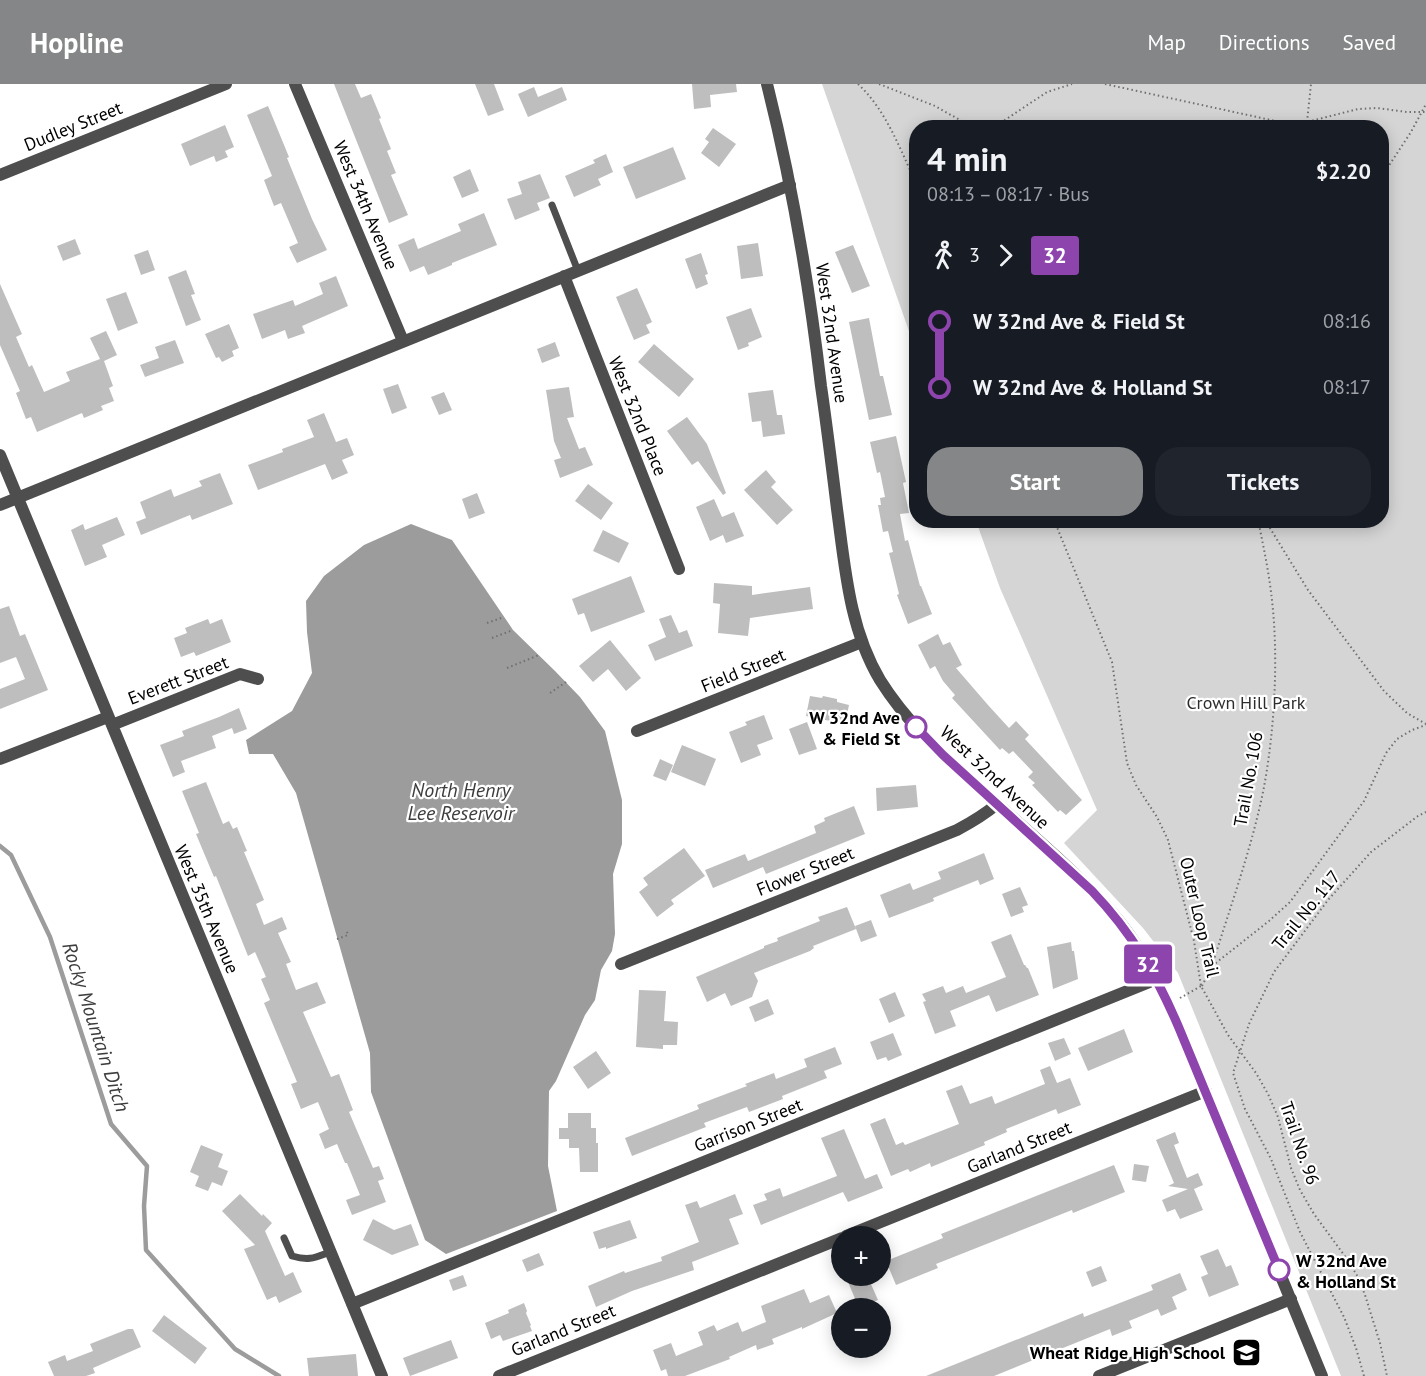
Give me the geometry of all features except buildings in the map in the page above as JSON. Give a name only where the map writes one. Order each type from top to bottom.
[{"type":"street","name":"Dudley Street","points":[[0,175],[226,84]]},
{"type":"street","name":"West 34th Avenue","points":[[295,84],[403,341]]},
{"type":"street","name":"West 32nd Avenue","points":[[767,84],[804,259],[845,569],[862,642],[880,680],[901,710],[943,755],[1074,873],[1110,910],[1132,939],[1157,979],[1179,1028],[1322,1376]]},
{"type":"street","points":[[0,505],[790,185]]},
{"type":"street","name":"West 32nd Place","points":[[564,276],[679,568]]},
{"type":"street","name":"West 35th Avenue","points":[[0,455],[382,1376]]},
{"type":"street","name":"Field Street","points":[[637,731],[862,642]]},
{"type":"street","name":"Everett Street","points":[[0,759],[240,674],[258,679]]},
{"type":"street","name":"Flower Street","points":[[621,964],[957,830],[981,817],[997,804]]},
{"type":"street","name":"Garrison Street","points":[[352,1304],[1157,979]]},
{"type":"street","name":"Garland Street","points":[[871,1226],[1206,1091]]},
{"type":"street","name":"Garland Street","points":[[499,1376],[831,1242]]},
{"type":"street","points":[[1099,1376],[1291,1299]]},
{"type":"lane","points":[[552,205],[578,271]]},
{"type":"lane","points":[[284,1238],[292,1256],[313,1259],[330,1252]]},
{"type":"path","points":[[858,84],[870,95],[884,116],[909,168]]},
{"type":"path","points":[[879,84],[935,106],[960,120]]},
{"type":"path","points":[[1005,120],[1047,92],[1072,84]]},
{"type":"path","points":[[1105,84],[1271,120]]},
{"type":"path","points":[[1307,120],[1311,84]]},
{"type":"path","points":[[1389,165],[1424,112],[1426,104]]},
{"type":"path","points":[[1318,120],[1358,109],[1377,108],[1424,112]]},
{"type":"path","name":"Outer Loop Trail","points":[[1057,528],[1112,662],[1127,763],[1136,785],[1157,817],[1168,840],[1194,941],[1202,986],[1228,1035],[1240,1052]]},
{"type":"path","name":"Trail No. 106","points":[[1212,966],[1252,834],[1270,744],[1274,689],[1274,621],[1259,528]]},
{"type":"path","points":[[1270,528],[1308,590],[1384,691],[1407,712],[1426,724]]},
{"type":"path","points":[[487,623],[504,616]]},
{"type":"path","points":[[492,638],[513,630]]},
{"type":"path","points":[[507,668],[539,655]]},
{"type":"path","points":[[550,693],[566,682]]},
{"type":"path","points":[[1186,995],[1202,986],[1212,966],[1290,902],[1364,801],[1386,753],[1398,739],[1426,724]]},
{"type":"path","name":"Trail No. 117","points":[[1240,1052],[1249,1024],[1274,972],[1328,900],[1371,852],[1426,812]]},
{"type":"path","points":[[337,939],[348,935],[346,929]]},
{"type":"path","points":[[1240,1052],[1233,1073],[1245,1109],[1271,1159],[1299,1232],[1344,1317],[1364,1376]]},
{"type":"path","name":"Trail No. 96","points":[[1240,1052],[1256,1073],[1278,1117],[1291,1168],[1300,1190],[1358,1277],[1380,1343],[1387,1376]]},
{"type":"green space","name":"Crown Hill Park","points":[[822,84],[1426,84],[1426,1376],[1341,1376],[1178,973],[1143,928],[1064,843],[1097,810],[1000,588],[979,528],[1389,528],[1389,120],[909,120],[909,331]]},
{"type":"water","name":"North Henry Lee Reservoir","points":[[411,524],[452,540],[513,630],[580,697],[605,731],[622,800],[622,844],[613,874],[615,934],[612,951],[601,970],[595,1000],[585,1015],[556,1081],[549,1091],[548,1166],[557,1211],[446,1254],[425,1240],[371,1092],[370,1053],[296,793],[273,754],[249,754],[246,740],[292,711],[312,673],[306,601],[324,576],[364,545]]},
{"type":"waterway","name":"Rocky Mountain Ditch","points":[[0,846],[11,855],[50,937],[111,1124],[147,1166],[144,1206],[146,1250],[235,1349],[279,1376]]},
{"type":"bus line","name":"32","points":[[916,727],[943,755],[1092,891],[1110,910],[1146,959],[1179,1028],[1279,1270]]},
{"type":"place","name":"W 32nd Ave & Field St","points":[[916,727]]},
{"type":"place","name":"W 32nd Ave & Holland St","points":[[1279,1270]]},
{"type":"place","name":"Wheat Ridge High School","points":[[1246,1352]]}]
